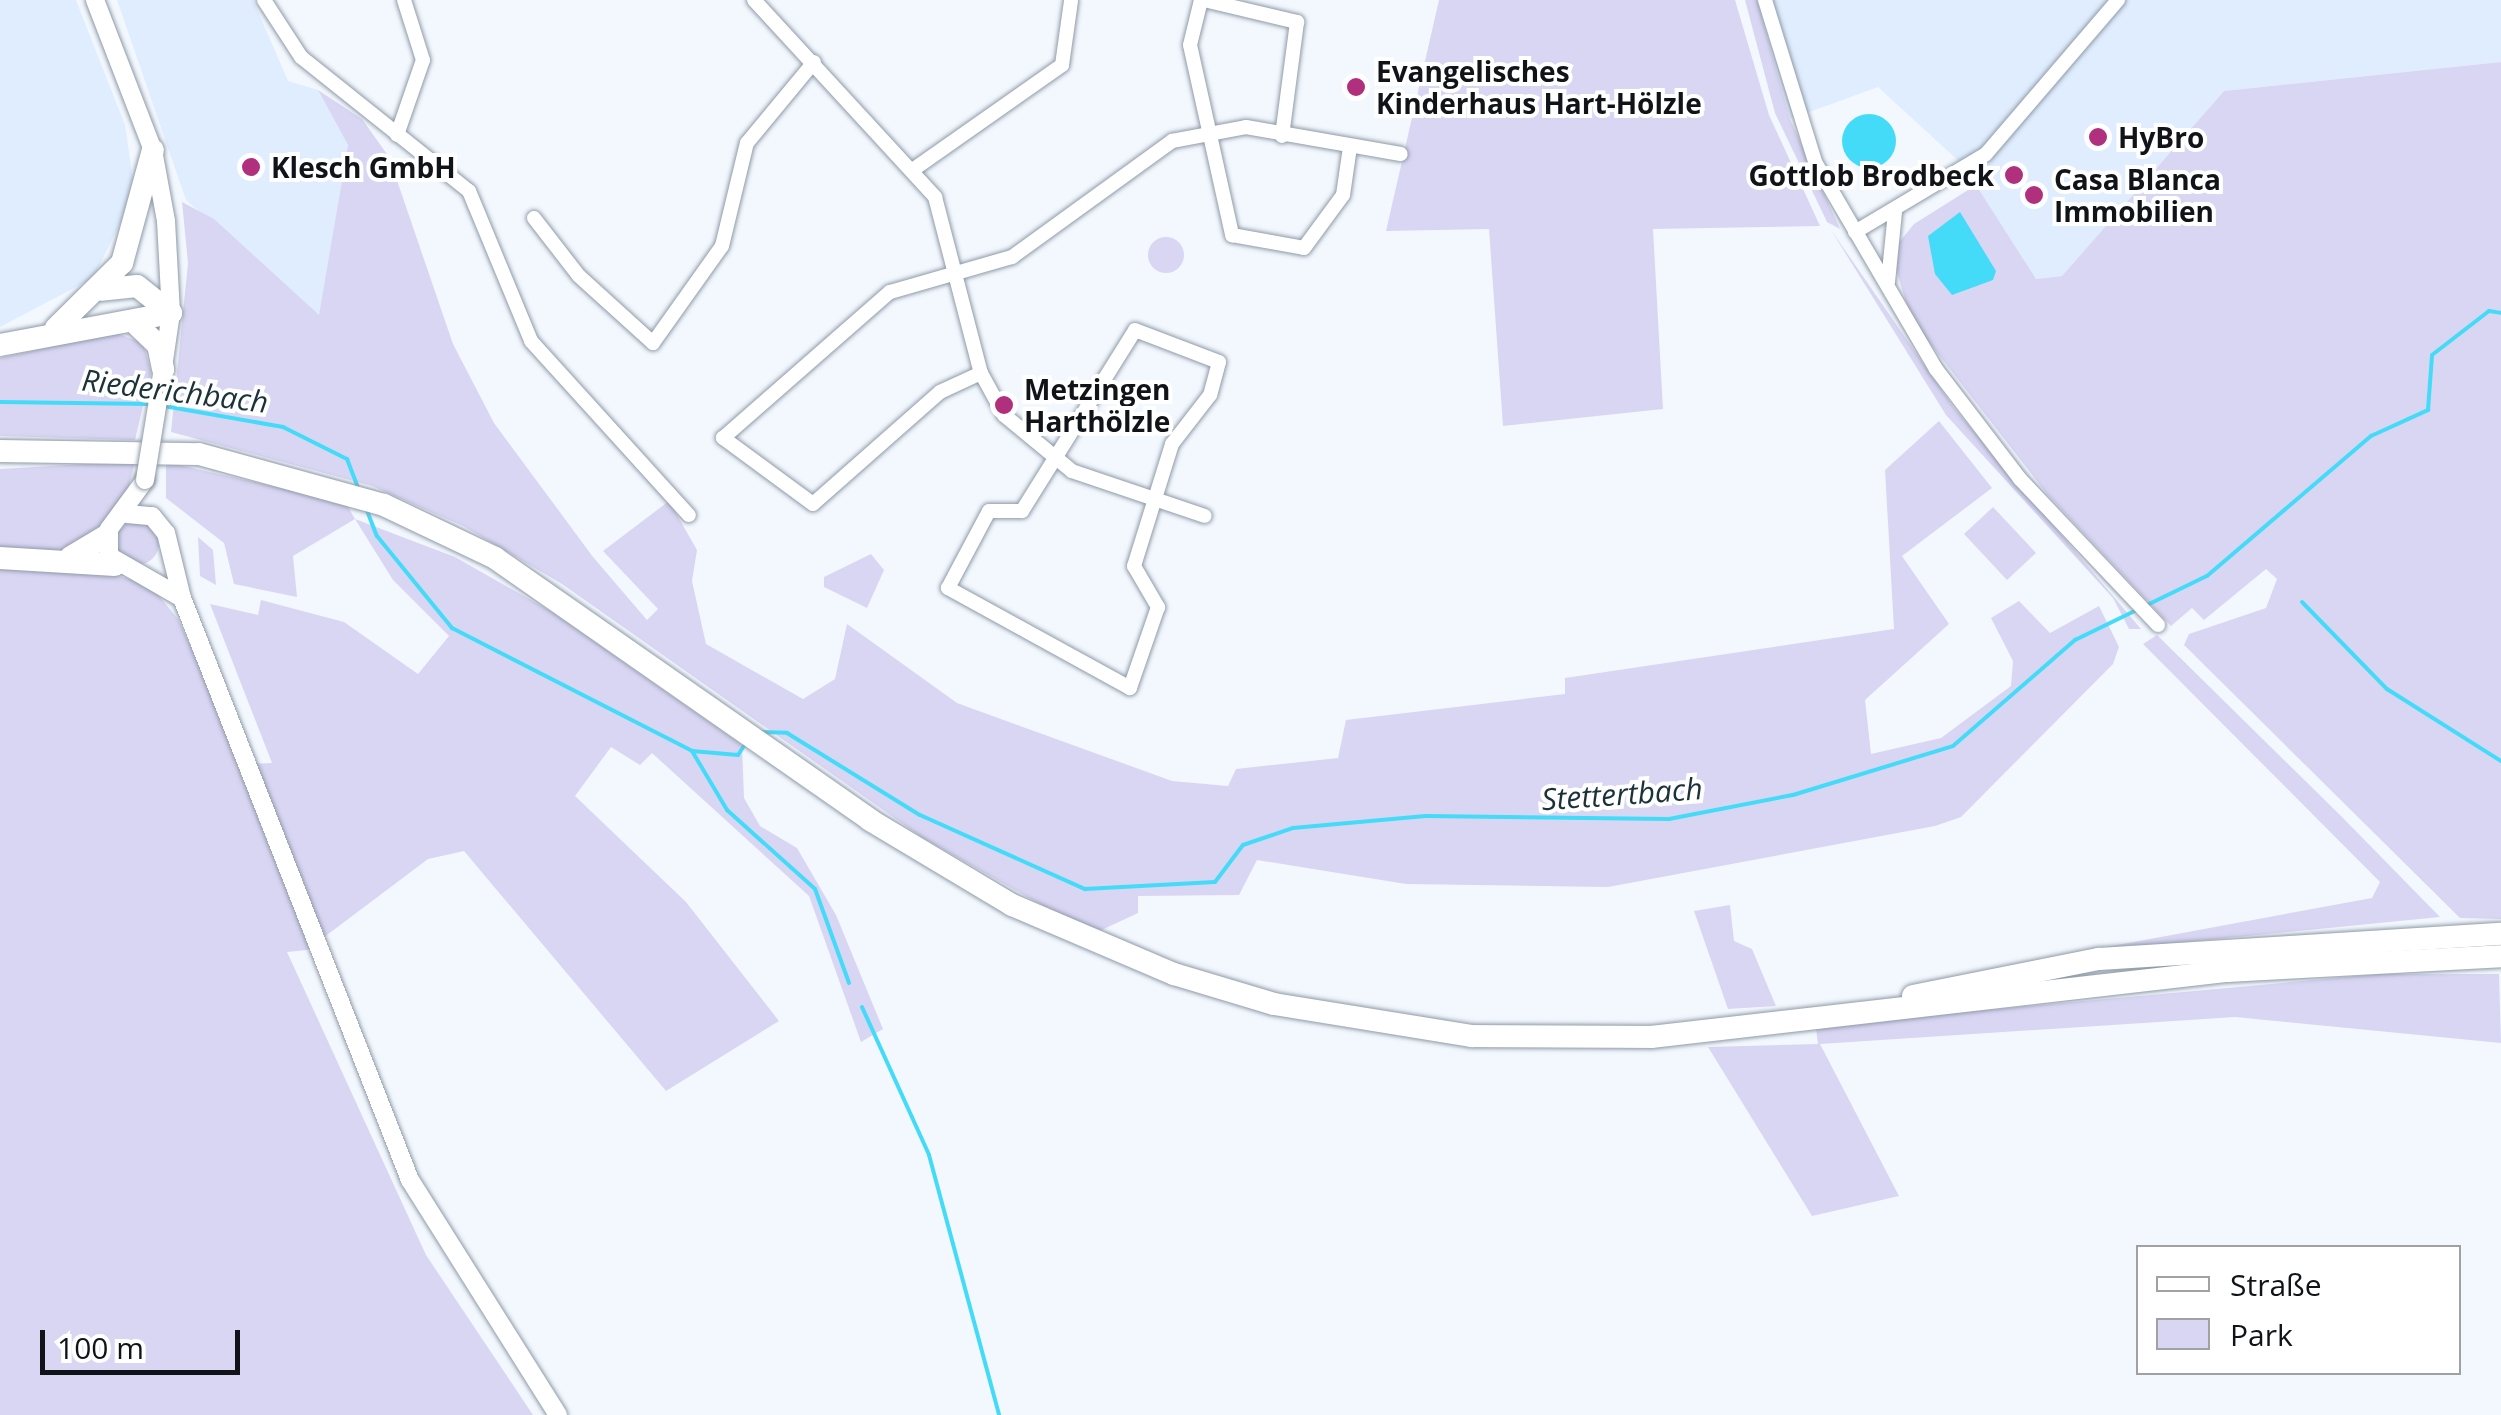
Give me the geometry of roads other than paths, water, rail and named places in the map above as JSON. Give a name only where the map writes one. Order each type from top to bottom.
[{"type":"highway","points":[[55,328],[102,290],[135,232],[153,150]]},
{"type":"highway","points":[[102,290],[137,286],[170,313]]},
{"type":"highway","points":[[0,345],[55,328],[133,322],[170,313]]},
{"type":"highway","points":[[133,322],[158,345],[163,369]]},
{"type":"highway","points":[[0,451],[199,454],[348,491],[384,505],[494,558],[775,751],[1012,906],[1258,999],[1472,1036],[1746,1028],[1852,1013],[2462,956],[2501,956]]},
{"type":"highway","points":[[65,559],[106,536]]},
{"type":"highway","points":[[0,558],[115,565]]},
{"type":"highway","points":[[1852,1013],[2084,962],[2501,934]]},
{"type":"main road","points":[[95,0],[153,150],[170,313],[145,480],[126,514],[106,536],[115,565],[142,574],[182,598]]},
{"type":"main road","points":[[145,480],[152,516],[166,533],[166,553],[182,598],[410,1180],[558,1415]]},
{"type":"main road","points":[[126,514],[152,516]]},
{"type":"main road","points":[[142,574],[166,553]]},
{"type":"street","points":[[264,0],[301,57],[469,191],[530,342],[689,515]]},
{"type":"street","points":[[397,135],[423,60],[404,0]]},
{"type":"street","points":[[754,0],[914,169],[940,209],[981,374],[1004,415],[1054,460],[1205,516]]},
{"type":"street","points":[[1282,136],[1296,22],[1202,0],[1190,45],[1208,130],[1225,174],[1232,236],[1304,248],[1323,229],[1343,196],[1350,147]]},
{"type":"street","points":[[1765,0],[1815,162],[1890,293],[2010,466],[2158,625]]},
{"type":"street","points":[[1855,232],[1986,154],[2118,0]]},
{"type":"street","points":[[914,169],[1062,65],[1071,1]]},
{"type":"street","points":[[534,218],[579,276],[653,343],[722,246],[746,143],[814,62]]},
{"type":"street","points":[[981,374],[940,392],[813,504],[723,438],[890,292],[1012,257],[1150,156],[1208,130],[1282,136],[1401,154]]},
{"type":"street","points":[[1890,293],[1885,249],[1894,212]]},
{"type":"street","points":[[1135,330],[1208,354],[1219,362],[1210,395],[1172,444],[1134,566],[1158,608],[1130,688],[948,588],[989,511],[1022,511],[1054,460],[1135,330]]},
{"type":"water","points":[[1869,114],[1888,122],[1896,141],[1888,160],[1869,168],[1850,160],[1842,141],[1850,122]]},
{"type":"water","points":[[1960,212],[1996,271],[1993,280],[1952,295],[1935,274],[1928,236]]},
{"type":"waterway","name":"Stettertbach","points":[[762,732],[787,733],[920,815],[1085,889],[1215,882],[1243,845],[1293,828],[1425,816],[1669,819],[1793,795],[1953,746],[2075,640],[2207,576],[2371,436],[2428,410],[2432,355],[2489,311],[2501,313]]},
{"type":"waterway","name":"Riederichbach","points":[[0,402],[150,404]]},
{"type":"waterway","name":"Riederichbach","points":[[164,406],[283,427],[347,459],[359,490]]},
{"type":"waterway","name":"Riederichbach","points":[[366,508],[377,536],[452,628],[692,751],[738,755],[747,741]]},
{"type":"waterway","points":[[2302,602],[2387,689],[2501,761]]},
{"type":"waterway","points":[[692,751],[727,810],[815,889],[849,983]]},
{"type":"waterway","points":[[862,1007],[929,1155],[999,1415]]},
{"type":"place","name":"Evangelisches Kinderhaus Hart-Hölzle","points":[[1356,87]]},
{"type":"place","name":"HyBro","points":[[2098,137]]},
{"type":"place","name":"Klesch GmbH","points":[[251,167]]},
{"type":"place","name":"Gottlob Brodbeck","points":[[2014,175]]},
{"type":"place","name":"Casa Blanca Immobilien","points":[[2034,195]]},
{"type":"place","name":"Metzingen Harthölzle","points":[[1004,405]]}]
